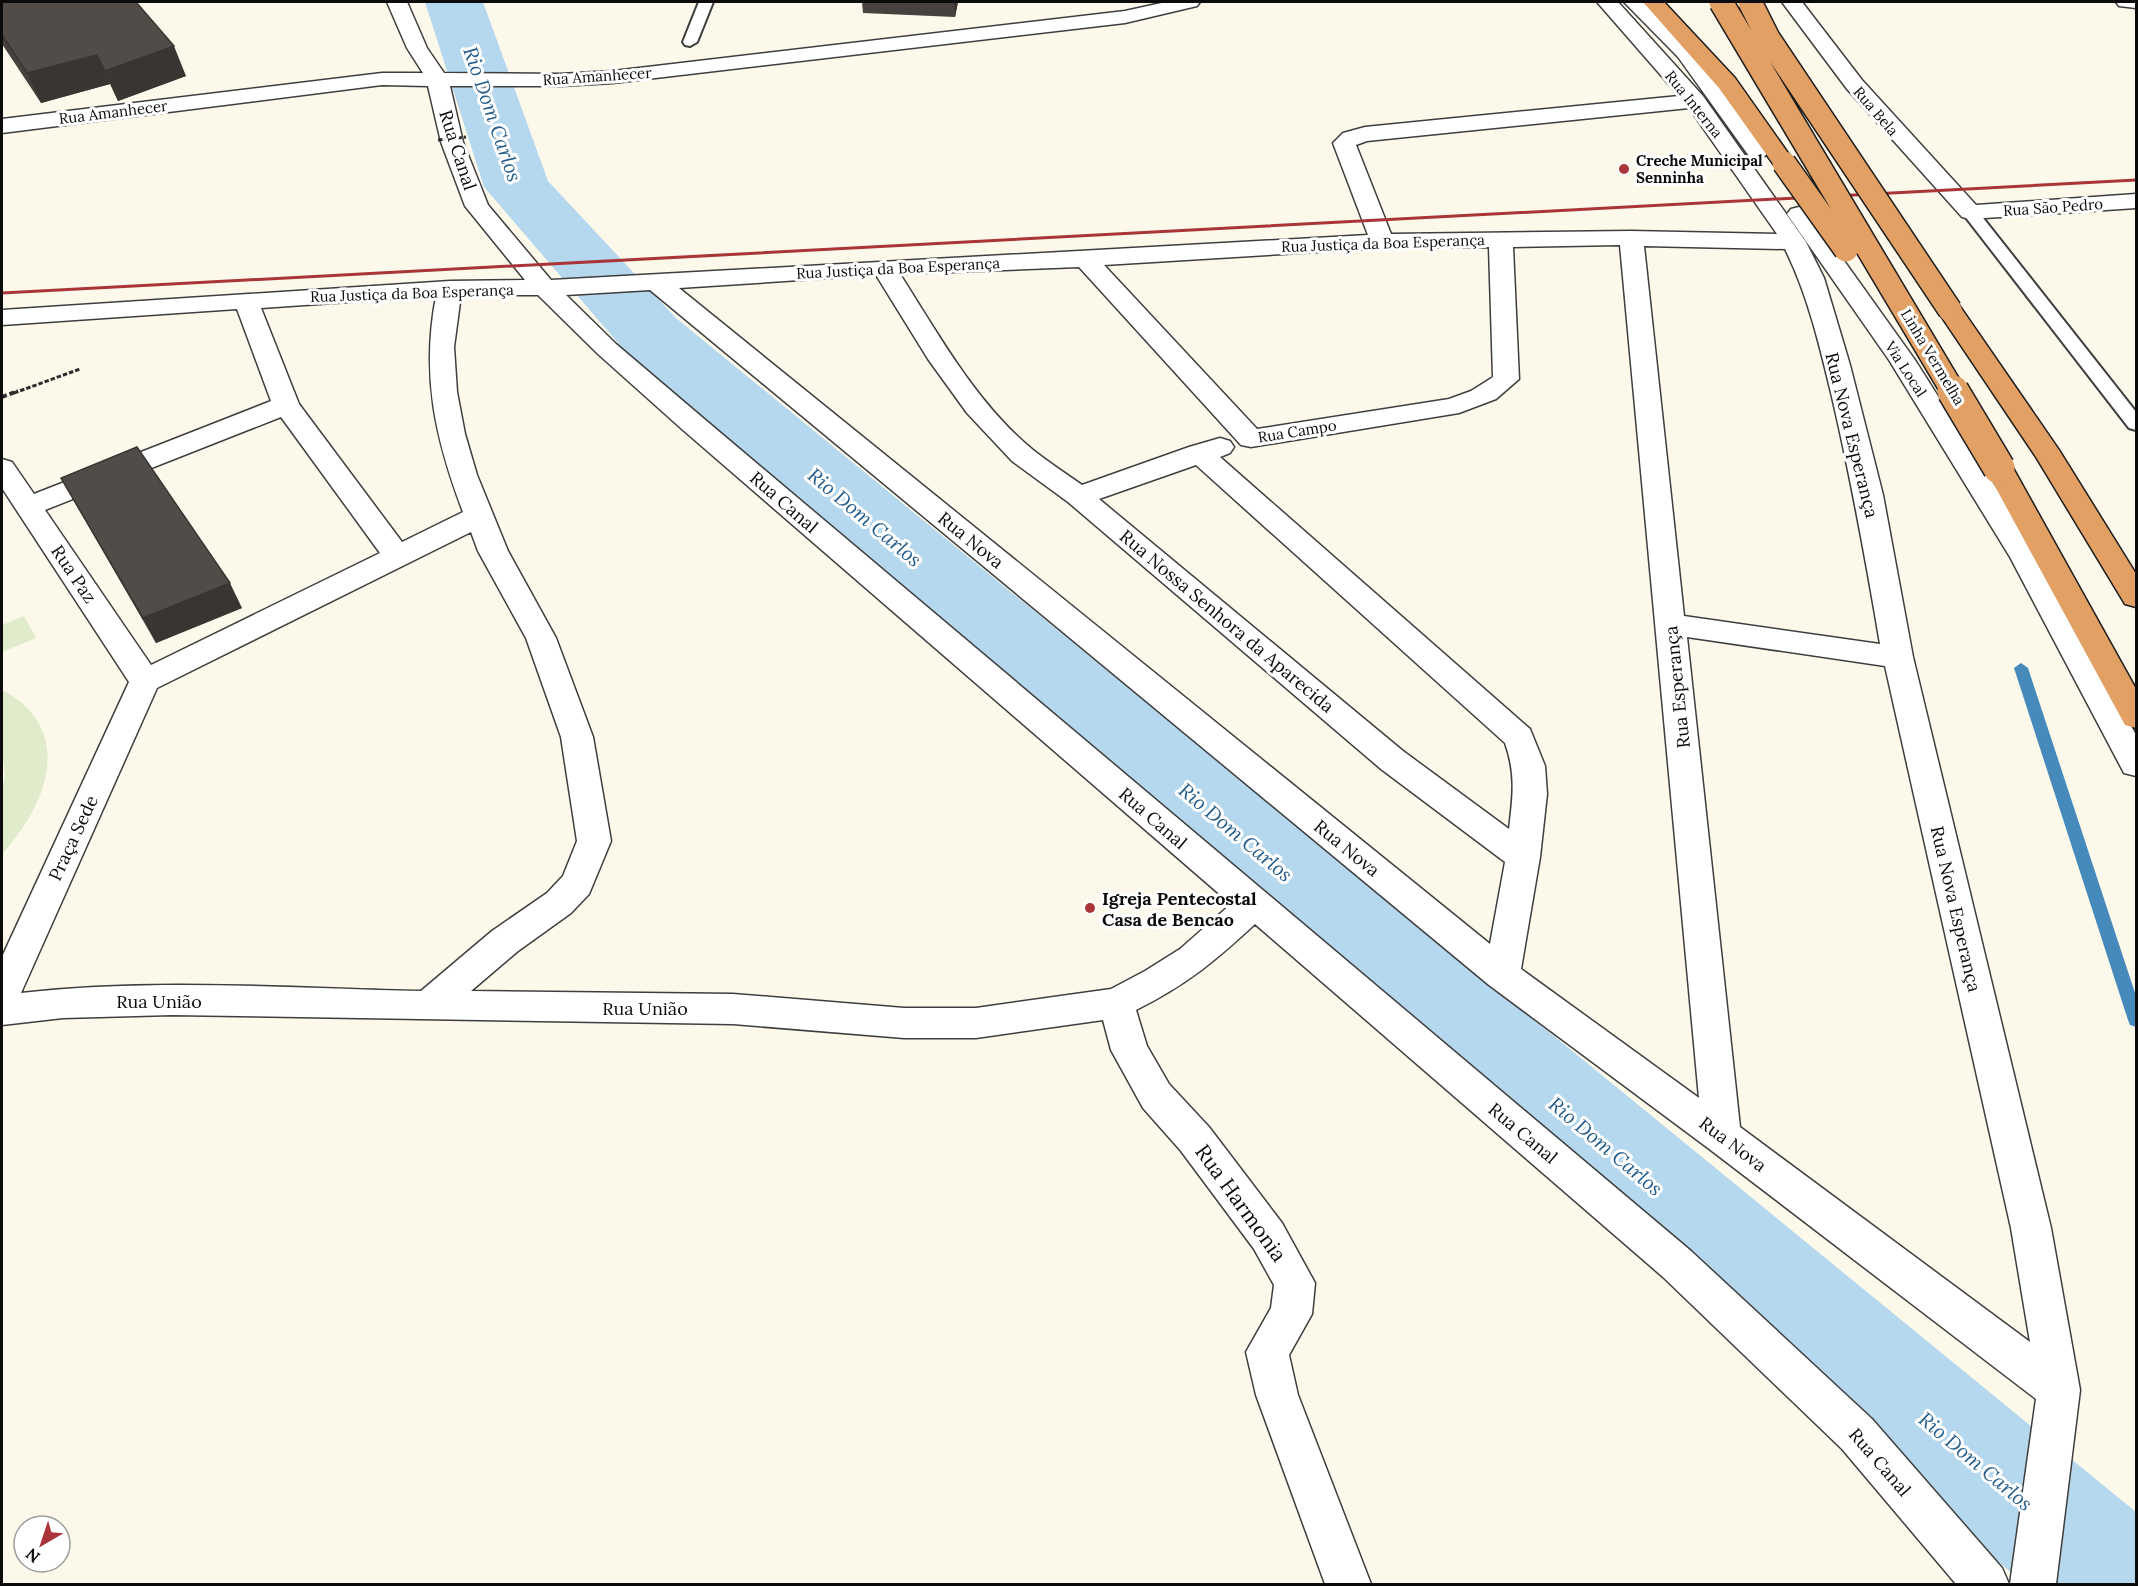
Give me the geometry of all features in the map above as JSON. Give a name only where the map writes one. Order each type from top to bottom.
[{"type":"highway","points":[[1653,2],[1727,83],[1999,468]]},
{"type":"highway","name":"Linha Vermelha","points":[[1721,2],[1999,468],[2136,717]]},
{"type":"highway","points":[[1750,2],[1768,38],[2037,436],[2136,597]]},
{"type":"street","name":"Rua Canal","points":[[397,2],[417,48],[450,78],[452,142],[477,206],[501,238],[545,288],[633,371],[1677,1264],[1857,1434],[1986,1584]]},
{"type":"street","name":"Rua Amanhecer","points":[[2,126],[329,84],[450,78],[584,80],[1125,17],[1190,2]]},
{"type":"street","name":"Rua Interna","points":[[1607,2],[1695,101],[1794,242]]},
{"type":"street","name":"Via Local","points":[[1634,2],[1650,15],[1727,105],[1803,221],[1902,360],[2025,557],[2136,764]]},
{"type":"street","name":"Rua Bela","points":[[1792,2],[1819,43],[1882,120],[1970,212]]},
{"type":"street","points":[[2126,2],[2136,2]]},
{"type":"street","points":[[1382,241],[1344,143],[1351,138],[1365,134],[1695,101]]},
{"type":"street","name":"Rua São Pedro","points":[[1970,212],[2136,201]]},
{"type":"street","name":"Rua Campo","points":[[1085,260],[1251,439],[1450,407],[1478,400],[1506,379],[1501,238]]},
{"type":"street","name":"Rua Justiça da Boa Esperança","points":[[2,317],[450,288],[578,287],[883,267],[1085,260],[1382,241],[1630,238],[1794,242]]},
{"type":"street","name":"Rua Esperança","points":[[1630,238],[1722,1136]]},
{"type":"street","name":"Rua Nova Esperança","points":[[1794,242],[1812,278],[1869,495],[1898,657],[2031,1228],[2059,1390],[2033,1580]]},
{"type":"street","name":"Rua Nossa Senhora da Aparecida","points":[[883,267],[941,359],[976,407],[1022,455],[1078,496],[1392,760],[1523,856]]},
{"type":"street","name":"Rua Nova","points":[[640,283],[1502,975],[1722,1136],[2059,1390]]},
{"type":"street","points":[[428,1006],[497,948],[559,903],[577,884],[594,841],[578,737],[541,638],[493,551],[456,460],[443,400],[441,345],[450,288]]},
{"type":"street","points":[[246,300],[286,405],[397,555]]},
{"type":"street","points":[[29,506],[286,405]]},
{"type":"street","points":[[1078,496],[1199,453],[1251,439]]},
{"type":"street","points":[[1199,453],[1519,737],[1529,766],[1530,784],[1523,856],[1502,975]]},
{"type":"street","name":"Rua Paz","points":[[2,468],[145,681]]},
{"type":"street","points":[[145,681],[478,516]]},
{"type":"street","points":[[1670,624],[1898,657]]},
{"type":"street","name":"Praça Sede","points":[[2,995],[145,681]]},
{"type":"street","name":"Rua União","points":[[2,1010],[63,1003],[172,1000],[428,1006],[733,1009],[904,1023],[976,1023],[1116,1003],[1158,982],[1193,959],[1254,904]]},
{"type":"street","name":"Rua Harmonia","points":[[1116,1003],[1130,1050],[1156,1096],[1195,1139],[1268,1236],[1295,1283],[1291,1314],[1267,1352],[1277,1395],[1348,1584]]},
{"type":"lane","points":[[690,42],[706,2]]},
{"type":"lane","points":[[1970,212],[2136,424]]},
{"type":"path","points":[[438,140],[466,137]]},
{"type":"path","points":[[2,397],[80,369]]},
{"type":"green space","points":[[24,616],[36,638],[2,652],[2,625]]},
{"type":"green space","points":[[2,690],[25,706],[40,725],[47,746],[47,768],[42,790],[32,813],[2,854],[2,790],[5,775],[2,751]]},
{"type":"building","points":[[2,2],[136,2],[174,46],[105,71],[97,55],[27,73],[2,35]]},
{"type":"building","points":[[137,447],[230,583],[143,618],[61,478]]},
{"type":"waterway","name":"Rio Dom Carlos","points":[[454,2],[517,187],[650,334],[2122,1584]]},
{"type":"waterway","points":[[2021,668],[2136,1020]]},
{"type":"railway","points":[[2,293],[2136,180]]},
{"type":"place","name":"Creche Municipal Senninha","points":[[1624,169]]},
{"type":"place","name":"Igreja Pentecostal Casa de Bencao","points":[[1090,908]]}]
